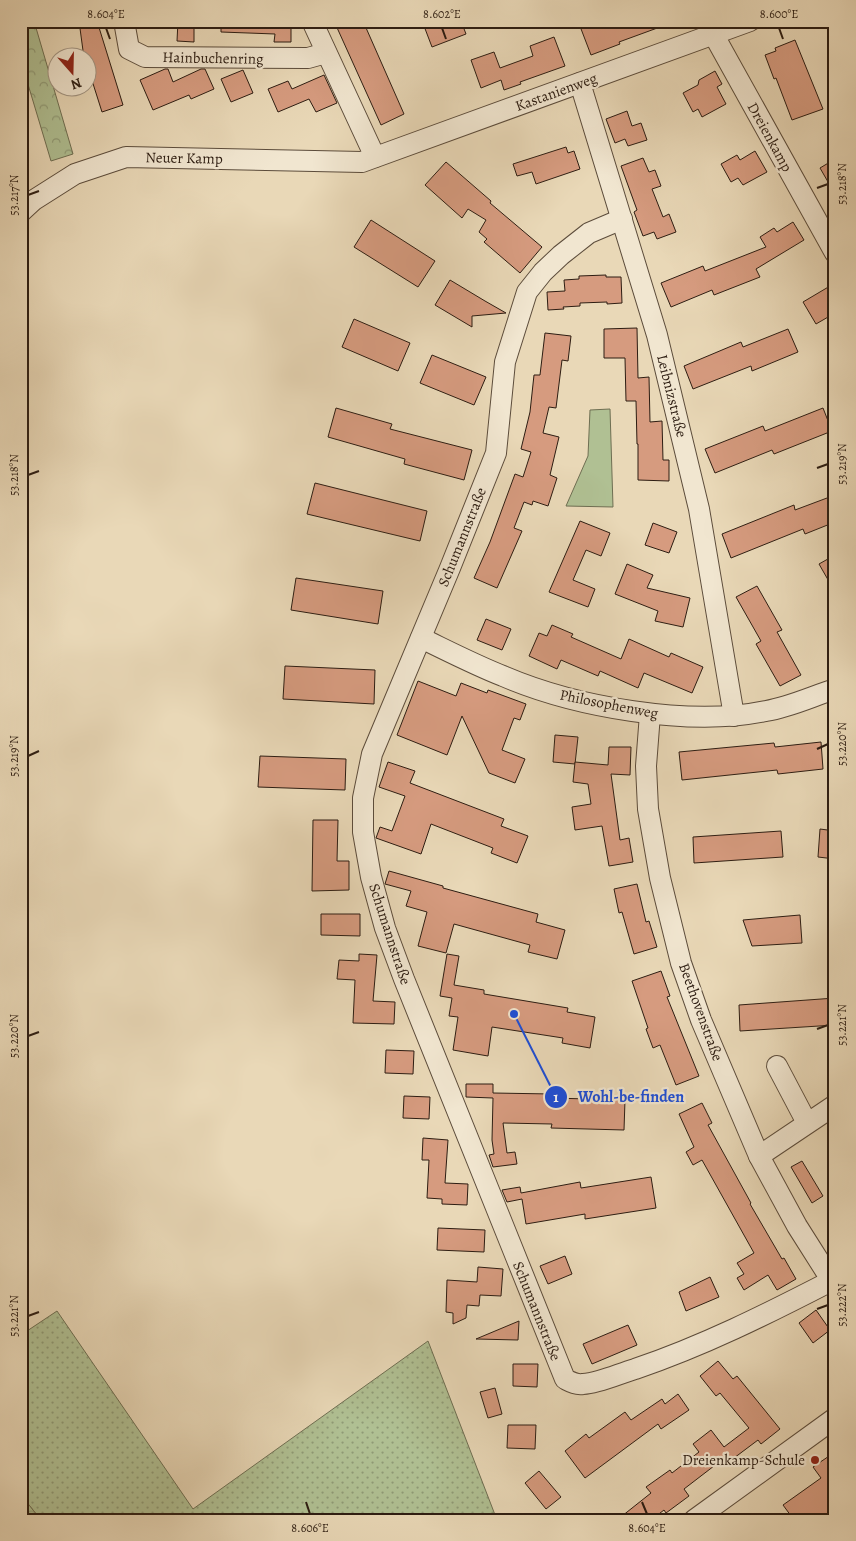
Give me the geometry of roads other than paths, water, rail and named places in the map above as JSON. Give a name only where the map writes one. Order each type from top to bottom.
[{"type":"street","name":"Hainbuchenring","points":[[124,21],[130,49],[145,57],[308,58],[326,53]]},
{"type":"street","points":[[312,21],[368,159]]},
{"type":"street","name":"Kastanienweg","points":[[368,159],[580,83],[709,28],[750,21]]},
{"type":"street","name":"Dreienkamp","points":[[709,28],[835,253]]},
{"type":"street","name":"Leibnizstraße","points":[[580,83],[657,335],[699,509],[734,716]]},
{"type":"street","name":"Neuer Kamp","points":[[21,212],[34,200],[75,174],[126,157],[368,159]]},
{"type":"street","name":"Schumannstraße","points":[[622,219],[589,233],[543,272],[528,292],[505,362],[496,453],[372,754],[363,798],[363,832],[371,877],[384,928],[560,1370],[565,1378],[572,1384],[582,1385],[675,1355],[762,1318],[833,1283]]},
{"type":"street","name":"Philosophenweg","points":[[421,638],[504,677],[545,691],[650,714],[734,716],[768,711],[835,689]]},
{"type":"street","name":"Beethovenstraße","points":[[650,714],[646,766],[648,809],[660,878],[681,963],[701,1020],[759,1156],[797,1226],[833,1283]]},
{"type":"street","points":[[777,1066],[807,1124]]},
{"type":"street","points":[[759,1156],[835,1106]]},
{"type":"street","points":[[694,1520],[835,1418]]},
{"type":"place","name":"Wohl-be-finden","points":[[514,1014]]},
{"type":"place","name":"Dreienkamp-Schule","points":[[815,1460]]}]
